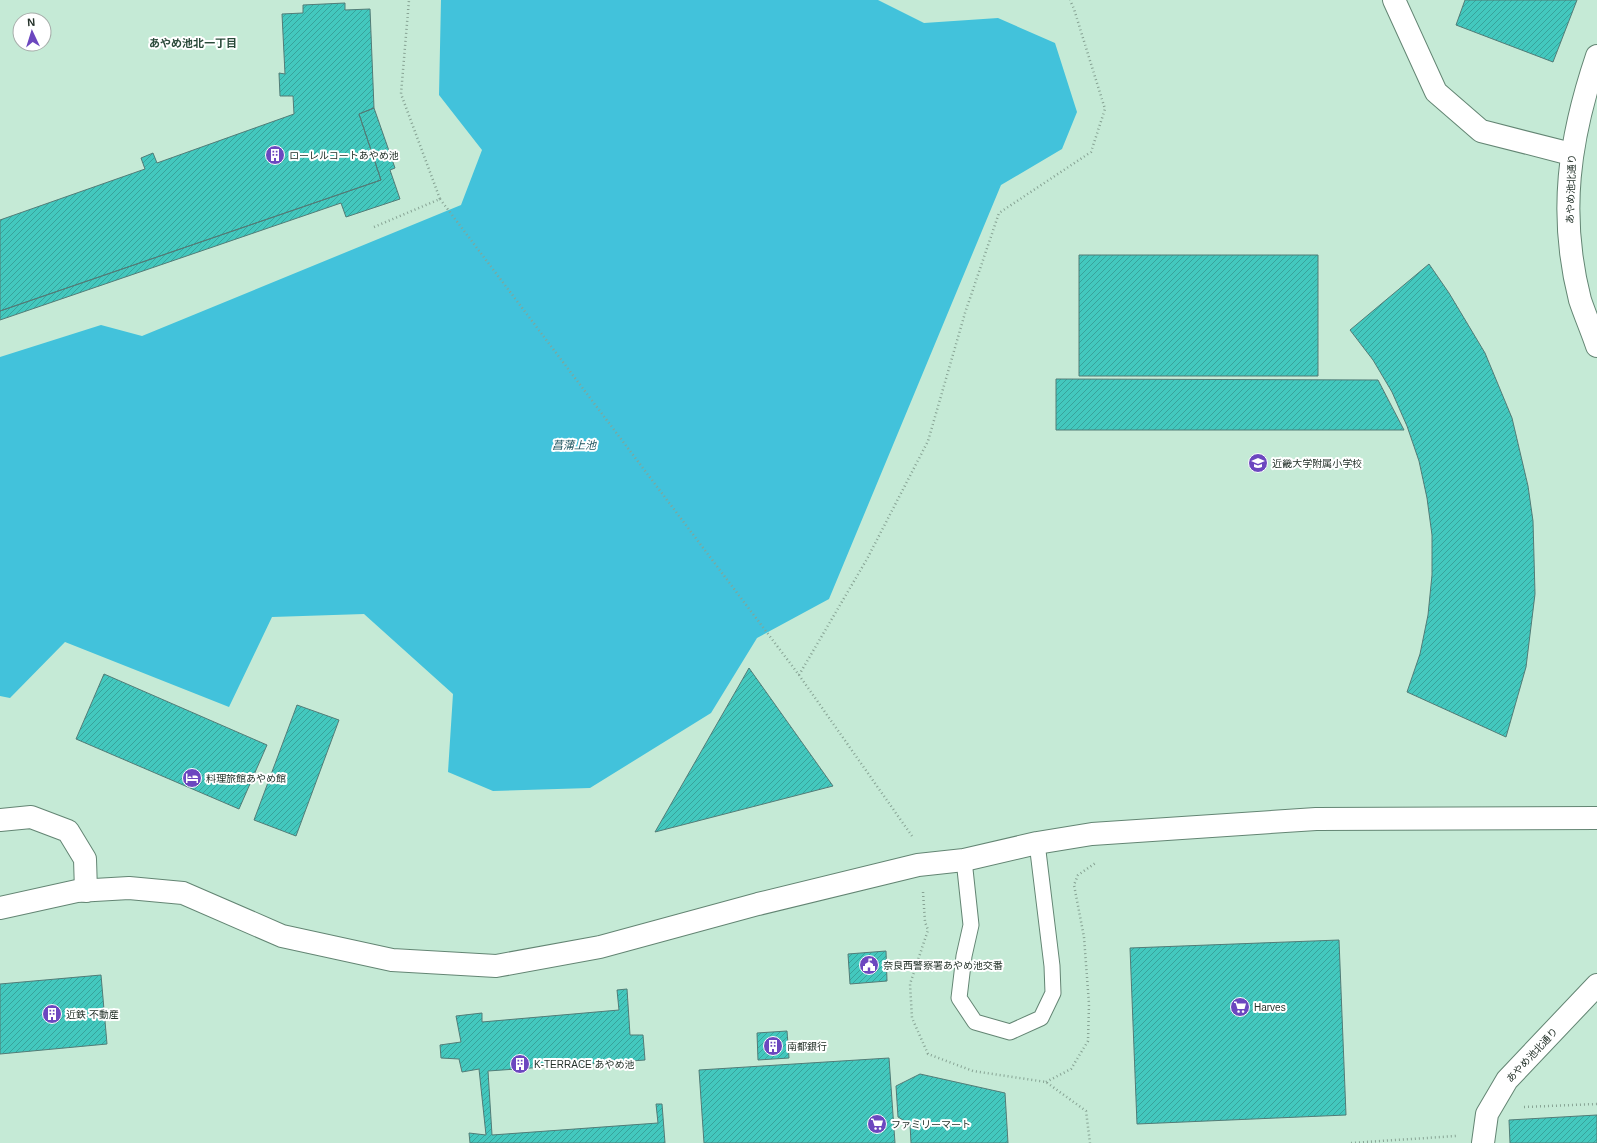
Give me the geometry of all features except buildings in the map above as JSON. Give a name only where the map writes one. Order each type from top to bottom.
[{"type":"street","points":[[1394,0],[1436,92],[1481,131],[1571,154]]},
{"type":"street","name":"あやめ池北通り","points":[[1597,56],[1588,83],[1571,154],[1567,214],[1572,257],[1581,301],[1597,346]]},
{"type":"street","points":[[0,820],[31,817],[68,830],[85,860],[86,890]]},
{"type":"street","points":[[0,908],[86,890],[129,888],[183,893],[282,936],[392,960],[496,966],[600,947],[758,904],[918,865],[964,860],[1037,843],[1092,834],[1316,819],[1597,818]]},
{"type":"street","name":"あやめ池北通り","points":[[1483,1139],[1487,1114],[1507,1080],[1597,985]]},
{"type":"lane","points":[[964,860],[971,925],[964,956],[959,998],[975,1022],[1010,1032],[1041,1018],[1053,993],[1052,966],[1037,843]]},
{"type":"path","points":[[409,0],[401,94],[440,199],[799,675],[912,836]]},
{"type":"path","points":[[799,675],[867,559],[928,441],[965,313],[999,213],[1091,152],[1105,110],[1070,0]]},
{"type":"path","points":[[374,227],[440,199]]},
{"type":"path","points":[[1046,1082],[1071,1069],[1088,1041],[1089,1004],[1084,937],[1074,885],[1078,875],[1097,862]]},
{"type":"path","points":[[1519,1107],[1597,1104]]},
{"type":"path","points":[[1352,1143],[1483,1139]]},
{"type":"water","name":"菖蒲上池","points":[[441,0],[878,0],[924,23],[998,18],[1055,43],[1077,112],[1062,149],[1001,185],[829,599],[757,638],[711,713],[590,788],[493,791],[448,772],[453,694],[364,614],[272,617],[229,707],[65,642],[10,698],[0,696],[0,357],[101,325],[142,336],[461,205],[482,150],[439,95]]},
{"type":"place","name":"ローレルコートあやめ池","points":[[275,155]]},
{"type":"place","name":"近畿大学附属小学校","points":[[1258,463]]},
{"type":"place","name":"料理旅館あやめ館","points":[[192,778]]},
{"type":"place","name":"奈良西警察署あやめ池交番","points":[[869,965]]},
{"type":"place","name":"Harves","points":[[1240,1007]]},
{"type":"place","name":"近鉄 不動産","points":[[52,1014]]},
{"type":"place","name":"南都銀行","points":[[773,1046]]},
{"type":"place","name":"K-TERRACE あやめ池","points":[[520,1064]]},
{"type":"place","name":"ファミリーマート","points":[[877,1124]]},
{"type":"district","name":"あやめ池北一丁目","points":[[193,43]]}]
